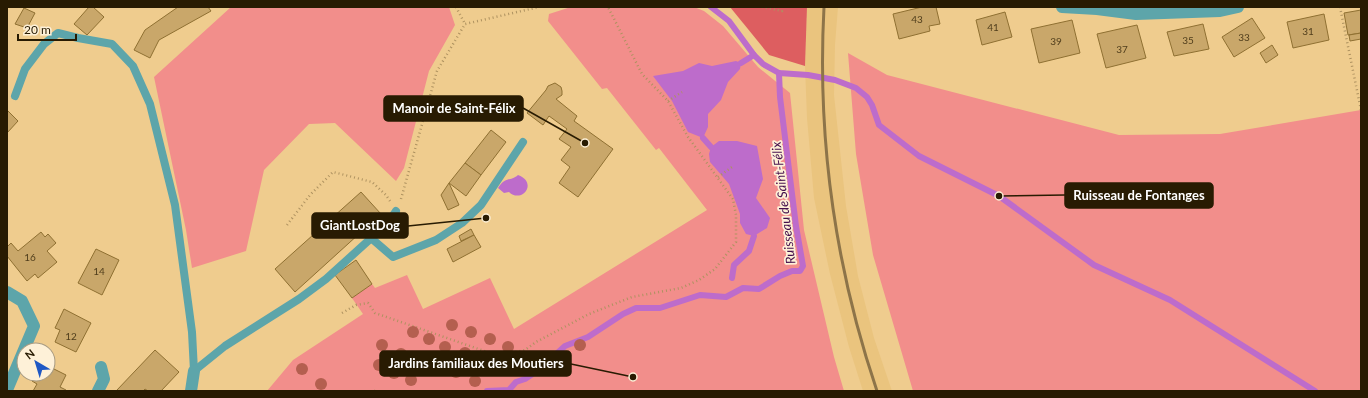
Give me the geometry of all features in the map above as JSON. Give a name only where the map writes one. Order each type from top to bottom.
[{"type":"street","points":[[1062,7],[1097,9],[1136,14],[1238,7]]},
{"type":"street","points":[[7,292],[22,301],[34,326],[7,390]]},
{"type":"street","points":[[98,391],[104,379],[101,367]]},
{"type":"street","points":[[190,391],[194,371]]},
{"type":"lane","points":[[15,96],[25,69],[44,44],[58,33],[112,44],[133,66],[150,104],[175,205],[192,332],[194,371]]},
{"type":"lane","points":[[371,238],[393,257],[436,240],[462,222],[481,206],[523,142]]},
{"type":"lane","points":[[194,371],[225,346],[299,299],[326,279],[389,222],[396,211]]},
{"type":"path","points":[[456,7],[465,24]]},
{"type":"path","points":[[396,211],[437,71],[465,24],[539,7]]},
{"type":"path","points":[[342,313],[356,305],[368,303],[375,313],[490,353],[506,354],[526,350],[536,342],[589,314],[632,297],[681,288],[699,280],[715,269],[736,242],[736,215],[733,199],[688,137],[668,101],[642,74],[608,7]]},
{"type":"path","points":[[762,7],[782,11],[782,7]]},
{"type":"path","points":[[1340,7],[1361,110]]},
{"type":"path","points":[[668,101],[682,92]]},
{"type":"path","points":[[718,177],[732,167]]},
{"type":"path","points":[[287,225],[310,195],[332,172],[372,182],[386,195],[396,211]]},
{"type":"shaded area","points":[[231,7],[449,7],[455,25],[429,71],[404,168],[396,181],[335,123],[309,124],[264,170],[246,251],[192,268],[186,230],[154,77]]},
{"type":"shaded area","points":[[571,7],[694,7],[704,11],[723,26],[758,67],[790,93],[804,230],[834,357],[844,391],[267,391],[293,360],[363,314],[352,298],[372,284],[375,288],[407,275],[423,309],[490,278],[514,329],[707,210],[659,148],[656,150],[607,88],[602,89],[548,21],[549,14]]},
{"type":"shaded area","points":[[730,7],[807,7],[805,66],[769,55]]},
{"type":"shaded area","points":[[807,7],[838,7],[835,45],[834,95],[846,206],[858,276],[874,338],[892,391],[863,391],[849,347],[830,274],[814,198],[807,118],[805,66]]},
{"type":"shaded area","points":[[848,53],[887,75],[1119,135],[1220,134],[1361,110],[1361,391],[913,391],[873,255],[856,154]]},
{"type":"shaded area","points":[[736,61],[741,63],[740,69],[728,82],[721,100],[708,114],[708,127],[703,138],[688,132],[672,101],[653,76],[683,71],[699,63],[712,66]]},
{"type":"shaded area","points":[[719,141],[737,141],[757,146],[763,179],[756,198],[770,218],[767,228],[754,236],[746,234],[740,223],[740,214],[729,184],[710,162],[709,154],[711,147]]},
{"type":"shaded area","points":[[518,175],[527,183],[528,187],[523,194],[518,196],[509,192],[504,193],[498,188],[506,180]]},
{"type":"building","points":[[89,7],[93,7],[104,17],[87,35],[74,24]]},
{"type":"building","points":[[178,7],[208,7],[211,11],[159,40],[150,58],[134,50],[145,30]]},
{"type":"building","points":[[922,7],[936,7],[940,24],[929,26],[930,31],[899,39],[893,14]]},
{"type":"building","points":[[24,8],[35,13],[27,28],[15,24]]},
{"type":"building","points":[[1361,10],[1361,33],[1348,35],[1344,13]]},
{"type":"building","points":[[1005,12],[1012,37],[982,45],[976,20]]},
{"type":"building","points":[[1324,14],[1329,40],[1293,48],[1287,22]]},
{"type":"building","points":[[1252,18],[1265,38],[1234,57],[1222,37]]},
{"type":"building","points":[[1072,20],[1080,53],[1039,63],[1031,29]]},
{"type":"building","points":[[1203,24],[1209,49],[1174,56],[1167,32]]},
{"type":"building","points":[[1137,25],[1146,58],[1106,68],[1097,34]]},
{"type":"building","points":[[1361,33],[1361,39],[1350,41],[1349,35]]},
{"type":"building","points":[[1272,45],[1278,55],[1266,63],[1260,53]]},
{"type":"building","points":[[555,83],[561,87],[562,91],[562,95],[556,99],[577,116],[574,121],[613,149],[578,197],[559,183],[570,167],[561,160],[571,147],[559,139],[567,129],[549,116],[543,125],[527,113],[548,86]]},
{"type":"building","points":[[7,110],[18,121],[7,133]]},
{"type":"building","points":[[491,130],[506,142],[481,175],[465,163]]},
{"type":"building","points":[[465,163],[481,175],[466,196],[449,183]]},
{"type":"building","points":[[449,183],[459,205],[448,210],[441,195]]},
{"type":"building","points":[[361,192],[381,214],[295,292],[275,269]]},
{"type":"building","points":[[471,229],[474,235],[461,241],[459,236]]},
{"type":"building","points":[[41,232],[45,237],[48,234],[56,243],[47,251],[57,262],[38,278],[35,274],[27,281],[7,256],[7,247],[11,243],[18,251]]},
{"type":"building","points":[[474,235],[481,247],[453,262],[447,249]]},
{"type":"building","points":[[96,249],[119,260],[102,295],[78,283]]},
{"type":"building","points":[[356,260],[372,284],[352,298],[335,275]]},
{"type":"building","points":[[64,309],[91,323],[76,352],[55,342],[60,330],[55,328]]},
{"type":"building","points":[[155,350],[179,372],[161,391],[148,391],[145,389],[143,391],[118,391],[117,390]]},
{"type":"building","points":[[56,370],[66,375],[60,387],[66,391],[33,391],[37,384],[34,382],[56,382]]},
{"type":"waterway","points":[[711,7],[729,21],[754,55],[763,64],[779,73],[808,75],[835,80],[856,88],[867,97],[872,105],[879,125],[919,156],[999,196],[1094,265],[1170,300],[1315,391]]},
{"type":"waterway","points":[[741,63],[754,55]]},
{"type":"waterway","name":"Ruisseau de Saint-Félix","points":[[487,391],[509,390],[516,382],[525,379],[540,369],[565,346],[588,337],[623,314],[636,308],[660,308],[700,295],[726,297],[743,288],[759,289],[780,276],[792,271],[800,271],[803,266],[796,226],[780,97],[779,73]]},
{"type":"waterway","points":[[703,138],[711,147]]},
{"type":"waterway","points":[[732,278],[734,265],[749,251],[754,236]]},
{"type":"railway","points":[[824,7],[823,105],[832,202],[850,297],[862,344],[877,391]]},
{"type":"place","name":"Manoir de Saint-Félix","points":[[585,143]]},
{"type":"place","name":"Ruisseau de Fontanges","points":[[999,196]]},
{"type":"place","name":"GiantLostDog","points":[[486,218]]},
{"type":"place","name":"Jardins familiaux des Moutiers","points":[[633,377]]}]
